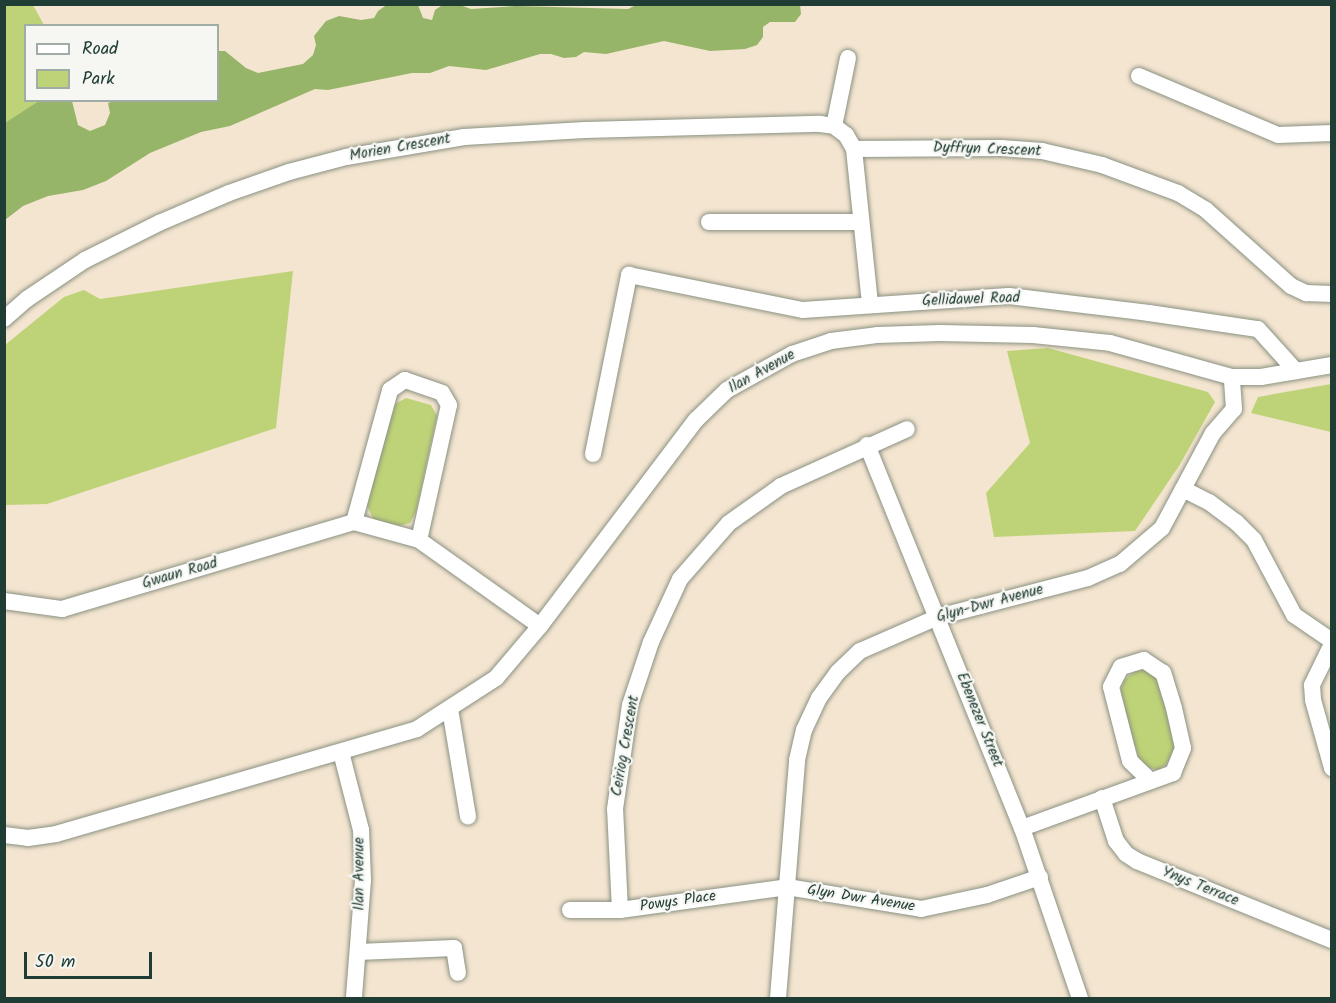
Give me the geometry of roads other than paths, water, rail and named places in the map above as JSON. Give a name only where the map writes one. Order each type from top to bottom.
[{"type":"street","points":[[848,58],[834,126],[846,135],[854,149],[870,305]]},
{"type":"street","points":[[1139,76],[1278,135],[1332,133]]},
{"type":"street","name":"Morien Crescent","points":[[4,319],[27,299],[85,260],[159,223],[229,193],[289,172],[346,157],[464,137],[597,130],[820,124],[834,126]]},
{"type":"street","name":"Dyffryn Crescent","points":[[854,149],[1001,148],[1042,151],[1102,165],[1178,193],[1206,210],[1291,286],[1306,292],[1332,294]]},
{"type":"street","points":[[709,222],[860,222]]},
{"type":"street","name":"Gellidawel Road","points":[[593,454],[629,275],[803,310],[1009,296],[1258,329],[1296,371]]},
{"type":"street","name":"Ilan Avenue","points":[[28,838],[56,834],[417,729],[450,709],[496,678],[540,626],[696,420],[727,390],[792,354],[831,341],[877,335],[940,333],[1033,335],[1110,343],[1232,377],[1262,376],[1332,365]]},
{"type":"street","name":"Glyn-Dwr Avenue","points":[[778,999],[797,760],[804,730],[819,698],[838,672],[860,651],[938,617],[1088,578],[1120,564],[1162,528],[1213,433],[1234,409],[1232,377]]},
{"type":"street","points":[[419,540],[449,405],[442,393],[405,380],[390,390],[354,522],[419,540],[540,626]]},
{"type":"street","name":"Ceiriog Crescent","points":[[620,910],[615,809],[630,705],[651,642],[680,579],[729,524],[781,486],[867,445],[907,429]]},
{"type":"street","name":"Ebenezer Street","points":[[867,445],[1022,828],[1080,999]]},
{"type":"street","points":[[1184,489],[1218,509],[1254,540],[1294,615],[1332,643],[1312,685],[1313,700],[1332,768]]},
{"type":"street","name":"Gwaun Road","points":[[4,601],[62,609],[354,522]]},
{"type":"street","points":[[1022,828],[1173,773],[1183,748],[1163,673],[1144,660],[1121,667],[1111,687],[1130,761],[1150,780]]},
{"type":"street","points":[[450,709],[468,816]]},
{"type":"street","name":"Ilan Avenue","points":[[340,752],[361,830],[363,880],[354,999]]},
{"type":"street","name":"Ynys Terrace","points":[[1102,798],[1116,841],[1126,854],[1137,861],[1332,940]]},
{"type":"street","points":[[4,835],[28,838]]},
{"type":"street","points":[[4,848],[28,838]]},
{"type":"street","name":"Glyn Dwr Avenue","points":[[787,887],[921,909],[987,895],[1040,877]]},
{"type":"street","name":"Powys Place","points":[[570,910],[620,910],[787,887]]},
{"type":"street","points":[[358,951],[454,948],[458,974]]}]
